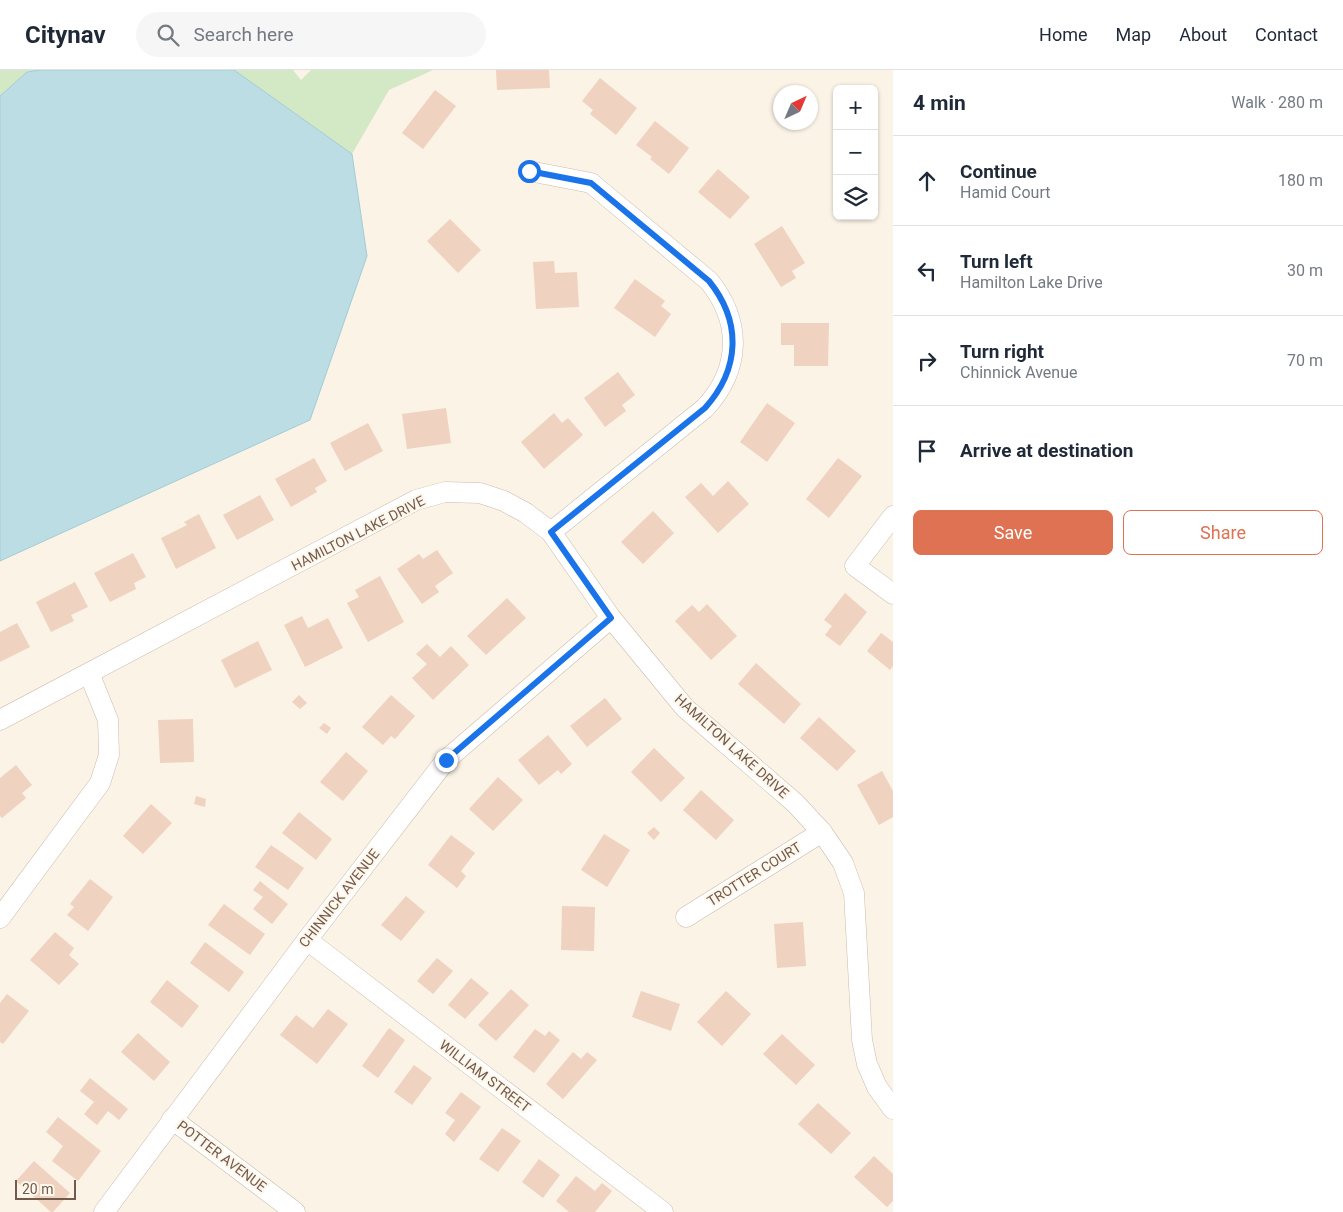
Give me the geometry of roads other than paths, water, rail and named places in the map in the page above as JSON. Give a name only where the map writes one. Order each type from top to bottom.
[{"type":"street","points":[[529,171],[591,183],[709,281],[720,294],[729,316],[733,336],[732,358],[726,378],[715,397],[705,408],[551,532]]},
{"type":"street","name":"HAMILTON LAKE DRIVE","points":[[0,720],[416,500],[444,492],[480,493],[504,501],[526,513],[551,532],[611,618],[685,708],[795,803],[822,832],[843,863],[854,893],[862,1040],[867,1064],[877,1087],[893,1109]]},
{"type":"street","points":[[893,516],[855,566],[893,594]]},
{"type":"street","name":"CHINNICK AVENUE","points":[[104,1212],[306,940],[446,760],[611,618]]},
{"type":"street","points":[[0,918],[100,783],[109,755],[108,720],[89,673]]},
{"type":"street","name":"TROTTER COURT","points":[[686,917],[822,832]]},
{"type":"street","name":"WILLIAM STREET","points":[[306,940],[664,1212]]},
{"type":"street","name":"POTTER AVENUE","points":[[172,1119],[286,1209]]},
{"type":"water","points":[[40,70],[234,70],[352,154],[367,256],[310,420],[0,561],[0,96],[27,72]]}]
